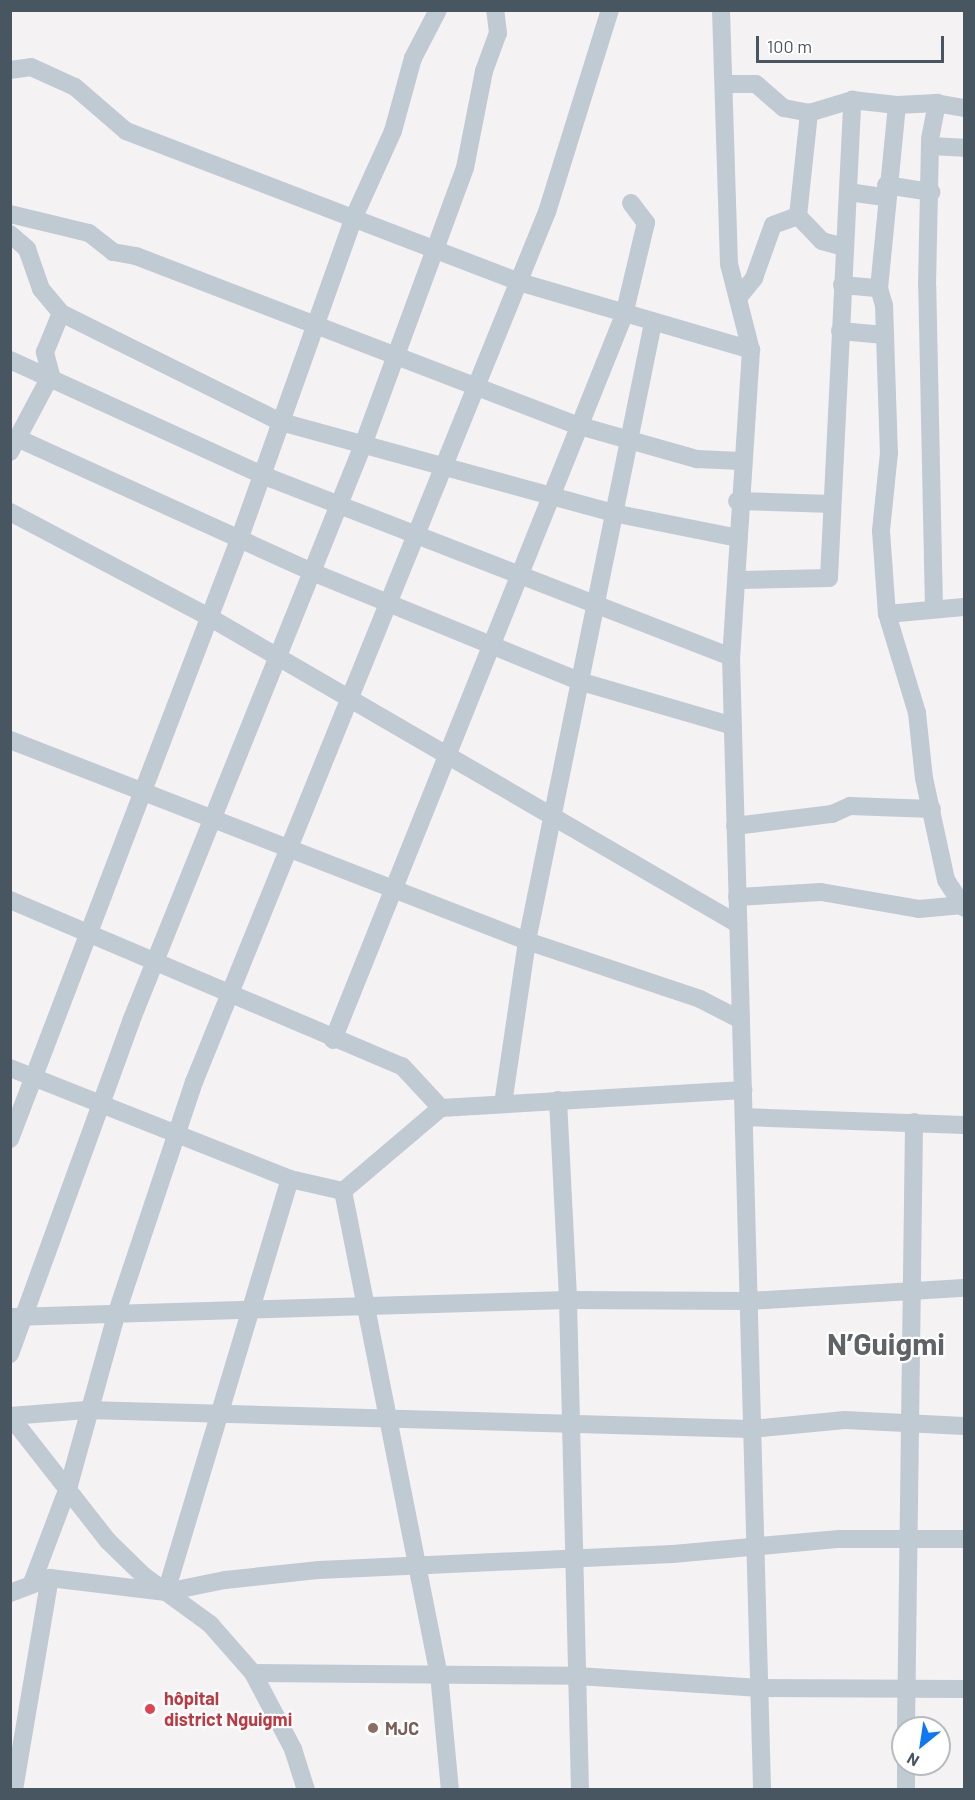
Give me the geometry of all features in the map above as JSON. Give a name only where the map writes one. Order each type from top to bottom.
[{"type":"street","points":[[10,1140],[142,789],[239,540],[280,422],[317,328],[354,217],[393,131],[413,58],[438,10]]},
{"type":"street","points":[[10,1354],[17,1317],[104,1104],[154,964],[216,820],[340,505],[465,168],[484,71],[498,33],[495,10]]},
{"type":"street","points":[[14,1790],[41,1580],[69,1485],[87,1410],[116,1315],[177,1133],[229,997],[350,698],[418,538],[474,389],[519,282],[610,10]]},
{"type":"street","points":[[721,10],[729,264],[751,350],[748,453],[741,461],[737,501],[739,580],[731,657],[749,1301],[750,1429],[757,1545],[762,1790]]},
{"type":"street","points":[[10,70],[32,67],[75,87],[126,131],[519,282],[653,324],[751,350]]},
{"type":"street","points":[[725,84],[756,84],[784,108],[809,113],[852,100],[897,105],[938,103],[964,108]]},
{"type":"street","points":[[739,580],[829,578],[852,100]]},
{"type":"street","points":[[934,609],[927,286],[931,192],[930,146],[938,103]]},
{"type":"street","points":[[897,105],[886,191],[879,288],[885,335],[889,453],[881,531],[887,614],[917,713],[946,880],[964,907]]},
{"type":"street","points":[[809,113],[798,216],[822,241],[844,247]]},
{"type":"street","points":[[930,146],[964,148]]},
{"type":"street","points":[[848,192],[931,192]]},
{"type":"street","points":[[333,1040],[391,889],[523,577],[551,495],[624,315],[646,223],[631,203]]},
{"type":"street","points":[[10,214],[89,233],[113,252],[474,389],[580,426],[629,442],[697,459],[741,461]]},
{"type":"street","points":[[738,298],[754,278],[773,225],[798,216]]},
{"type":"street","points":[[10,234],[27,249],[41,289],[62,313],[280,422],[618,514],[738,538]]},
{"type":"street","points":[[842,285],[879,288]]},
{"type":"street","points":[[62,313],[45,352],[51,375],[14,445],[312,572],[392,600],[582,682],[733,726]]},
{"type":"street","points":[[503,1104],[527,940],[556,818],[618,514],[629,442],[653,324]]},
{"type":"street","points":[[840,331],[885,335]]},
{"type":"street","points":[[10,360],[51,375],[262,475],[418,538],[731,657]]},
{"type":"street","points":[[737,501],[832,504]]},
{"type":"street","points":[[10,512],[209,617],[350,698],[446,757],[738,924]]},
{"type":"street","points":[[887,614],[964,607]]},
{"type":"street","points":[[10,740],[142,789],[288,850],[391,889],[527,940],[700,999],[741,1020]]},
{"type":"street","points":[[735,826],[832,814],[850,806],[932,809]]},
{"type":"street","points":[[737,897],[821,892],[919,909],[964,907]]},
{"type":"street","points":[[10,900],[86,936],[229,997],[402,1066],[441,1108]]},
{"type":"street","points":[[10,1068],[291,1179],[343,1191]]},
{"type":"street","points":[[343,1191],[441,1108],[743,1090]]},
{"type":"street","points":[[558,1100],[572,1424],[570,1560],[578,1676],[580,1790]]},
{"type":"street","points":[[744,1117],[964,1125]]},
{"type":"street","points":[[906,1716],[914,1122]]},
{"type":"street","points":[[166,1592],[291,1179]]},
{"type":"street","points":[[343,1191],[367,1305],[384,1418],[419,1566],[439,1674],[450,1790]]},
{"type":"street","points":[[17,1317],[568,1300],[749,1301],[912,1289],[964,1288]]},
{"type":"street","points":[[10,1416],[87,1410],[750,1429],[845,1420],[964,1426]]},
{"type":"street","points":[[10,1416],[69,1485],[108,1541],[166,1592],[210,1624],[253,1673],[292,1749],[306,1789],[314,1790]]},
{"type":"street","points":[[10,1593],[41,1580],[166,1592],[267,1575],[570,1560],[757,1545],[964,1539]]},
{"type":"street","points":[[253,1673],[578,1676],[760,1688],[906,1684],[964,1689]]},
{"type":"place","name":"hôpital district Nguigmi","points":[[150,1709]]},
{"type":"place","name":"MJC","points":[[373,1728]]},
{"type":"district","name":"N’Guigmi","points":[[886,1343]]}]
